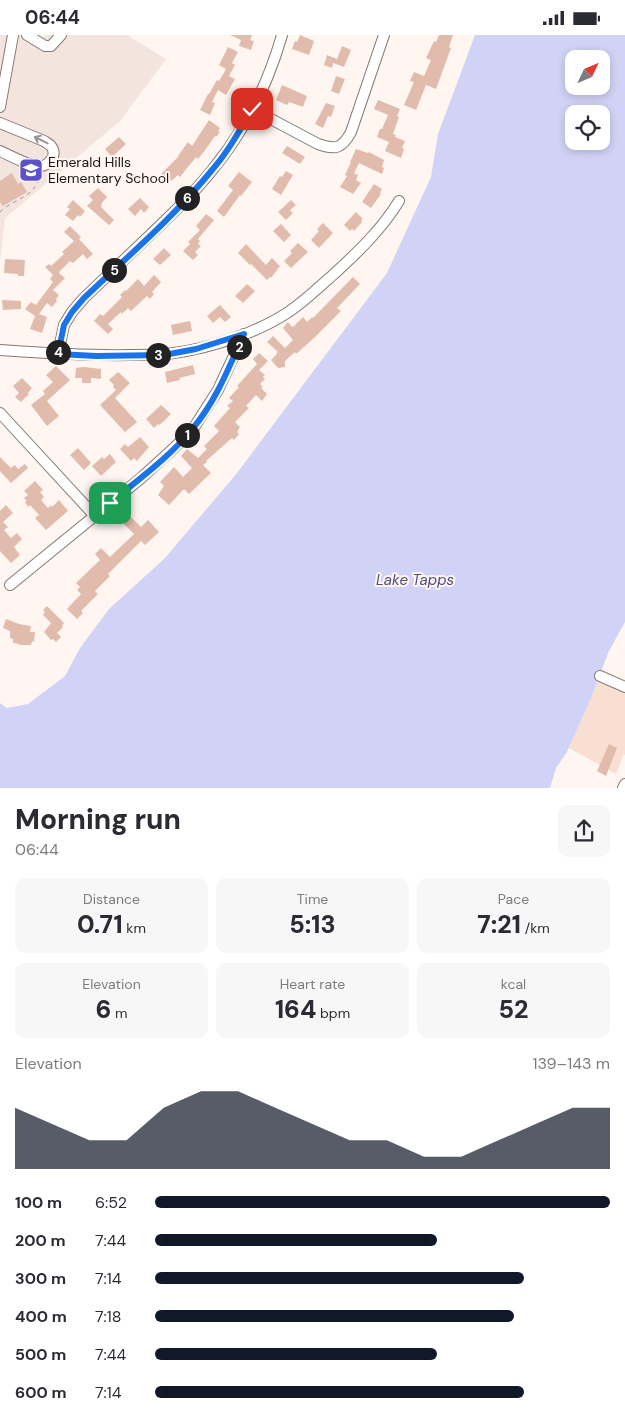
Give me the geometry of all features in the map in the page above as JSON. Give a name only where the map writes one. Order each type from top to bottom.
[{"type":"street","points":[[0,107],[13,35]]},
{"type":"street","points":[[27,35],[45,46],[51,46],[61,35]]},
{"type":"street","points":[[58,354],[64,325],[72,312],[84,298],[188,198],[230,146],[252,109],[268,76],[282,35]]},
{"type":"street","points":[[252,109],[305,139],[318,144],[328,147],[344,144],[351,132],[384,35]]},
{"type":"street","points":[[0,123],[44,141],[51,146],[53,158],[43,166],[36,166],[0,151]]},
{"type":"street","points":[[0,350],[96,356],[164,355],[196,349],[244,334],[288,312],[318,289],[382,226],[399,201]]},
{"type":"street","points":[[10,585],[160,461],[193,429],[218,390],[244,334]]},
{"type":"street","points":[[0,413],[94,515]]},
{"type":"street","points":[[600,676],[625,687]]},
{"type":"street","points":[[623,788],[625,783]]},
{"type":"path","points":[[0,211],[36,186],[39,179],[36,166]]},
{"type":"shaded area","name":"Emerald Hills Elementary School","points":[[0,35],[39,35],[43,37],[48,35],[127,35],[166,59],[120,121],[5,218],[0,261]]},
{"type":"shaded area","points":[[602,670],[625,681],[625,755],[616,774],[569,748]]},
{"type":"water","name":"Lake Tapps","points":[[475,35],[625,35],[625,622],[609,651],[567,752],[556,768],[550,788],[0,788],[0,703],[7,708],[28,704],[65,676],[80,648],[109,609],[165,558],[237,473],[387,273],[431,177],[438,134]]},
{"type":"building","points":[[230,35],[252,35],[250,40],[254,41],[251,50],[239,46],[241,40]]},
{"type":"building","points":[[300,35],[314,41],[309,55],[292,49]]},
{"type":"building","points":[[439,35],[453,35],[449,47],[451,48],[436,89],[426,85],[416,110],[404,105],[414,82],[410,81],[414,72],[424,76],[431,60],[426,58]]},
{"type":"building","points":[[342,46],[351,50],[344,67],[333,63],[332,68],[324,65],[327,55],[337,59]]},
{"type":"building","points":[[228,47],[238,52],[232,63],[235,65],[229,76],[235,79],[226,95],[218,90],[212,102],[215,103],[210,115],[200,110],[208,94],[226,69],[219,65]]},
{"type":"building","points":[[336,76],[345,79],[339,94],[331,91]]},
{"type":"building","points":[[282,85],[307,96],[303,107],[289,102],[287,105],[276,100]]},
{"type":"building","points":[[378,100],[400,109],[393,134],[396,135],[395,137],[405,141],[401,158],[385,151],[389,142],[377,137],[388,115],[374,109]]},
{"type":"building","points":[[326,103],[335,106],[331,117],[328,116],[323,128],[315,124]]},
{"type":"building","points":[[209,120],[220,128],[218,131],[220,132],[180,177],[178,175],[171,181],[168,180],[161,174],[179,156],[188,142],[192,146]]},
{"type":"building","points":[[119,137],[126,144],[112,157],[105,149]]},
{"type":"building","points":[[287,146],[305,157],[300,164],[282,153]]},
{"type":"building","points":[[356,149],[369,152],[384,160],[382,167],[384,168],[382,174],[359,163],[354,173],[358,175],[356,180],[361,183],[353,194],[340,187],[347,176],[345,175]]},
{"type":"building","points":[[286,171],[293,175],[281,195],[272,189],[280,176],[282,177]]},
{"type":"building","points":[[239,172],[252,182],[224,217],[217,211],[233,190],[228,186]]},
{"type":"building","points":[[12,173],[18,184],[21,182],[27,192],[3,206],[0,202],[0,181]]},
{"type":"building","points":[[374,184],[382,189],[381,194],[371,208],[362,202]]},
{"type":"building","points":[[98,188],[107,197],[101,204],[101,207],[114,220],[109,225],[87,206],[93,200],[89,196]]},
{"type":"building","points":[[140,198],[149,207],[144,213],[141,209],[135,216],[128,209]]},
{"type":"building","points":[[73,200],[85,211],[73,221],[65,215],[70,209],[67,207]]},
{"type":"building","points":[[291,200],[296,205],[290,210],[293,213],[286,220],[278,212]]},
{"type":"building","points":[[356,212],[363,219],[354,231],[352,229],[350,231],[344,225]]},
{"type":"building","points":[[206,214],[214,220],[198,239],[200,241],[198,244],[201,246],[195,252],[198,255],[193,260],[183,251],[190,244],[188,242],[200,230],[196,226]]},
{"type":"building","points":[[323,223],[333,233],[319,248],[311,240]]},
{"type":"building","points":[[281,224],[291,235],[284,242],[273,231]]},
{"type":"building","points":[[70,226],[81,237],[79,239],[93,254],[87,259],[83,254],[73,263],[70,261],[60,271],[59,273],[65,278],[53,290],[59,295],[56,299],[57,301],[52,307],[47,303],[39,314],[47,317],[42,333],[30,329],[35,316],[25,309],[31,302],[36,305],[53,282],[50,279],[53,275],[45,267],[49,264],[51,266],[74,241],[64,232]]},
{"type":"building","points":[[298,243],[308,252],[291,268],[284,261]]},
{"type":"building","points":[[246,244],[266,265],[272,258],[280,266],[271,278],[267,280],[238,253]]},
{"type":"building","points":[[164,248],[171,255],[160,265],[153,259]]},
{"type":"building","points":[[5,259],[25,260],[24,276],[4,273]]},
{"type":"building","points":[[154,275],[161,282],[152,292],[154,294],[150,299],[147,296],[131,311],[128,308],[122,314],[121,312],[108,324],[113,329],[108,334],[94,321],[100,314],[103,316],[122,297],[120,295],[138,279],[144,286]]},
{"type":"building","points":[[353,277],[360,284],[337,308],[341,311],[314,338],[285,361],[285,367],[278,368],[271,360],[278,352],[267,342],[273,336],[285,348],[293,340],[283,328],[288,322],[292,327],[303,317],[307,322],[313,318]]},
{"type":"building","points":[[247,284],[255,291],[243,303],[235,296]]},
{"type":"building","points":[[2,300],[21,301],[21,309],[3,310]]},
{"type":"building","points":[[220,305],[231,317],[225,322],[220,317],[213,323],[207,316]]},
{"type":"building","points":[[190,321],[192,331],[173,335],[171,325]]},
{"type":"building","points":[[259,353],[268,361],[259,370],[265,375],[263,377],[265,379],[260,384],[267,394],[262,401],[256,395],[246,406],[249,408],[235,422],[240,427],[237,432],[239,434],[234,440],[232,438],[203,465],[211,473],[189,494],[184,489],[169,505],[158,495],[164,486],[160,482],[174,467],[183,477],[192,468],[181,456],[187,449],[198,458],[207,449],[204,446],[219,431],[214,426],[230,408],[227,406],[233,401],[229,398],[257,364],[253,359]]},
{"type":"building","points":[[193,365],[195,374],[167,383],[165,372]]},
{"type":"building","points":[[56,366],[70,380],[47,401],[59,416],[47,426],[31,405],[45,394],[43,391],[53,382],[46,375]]},
{"type":"building","points":[[76,368],[101,369],[101,379],[91,378],[91,383],[82,383],[82,378],[75,378]]},
{"type":"building","points":[[118,372],[130,383],[115,398],[137,422],[125,432],[100,405],[116,390],[109,380]]},
{"type":"building","points":[[22,378],[32,388],[21,402],[15,397],[19,393],[13,386]]},
{"type":"building","points":[[161,405],[171,414],[154,428],[146,419]]},
{"type":"building","points":[[140,437],[149,447],[137,461],[134,458],[131,461],[120,449],[125,444],[128,447]]},
{"type":"building","points":[[78,448],[91,463],[84,470],[70,455]]},
{"type":"building","points":[[110,454],[116,462],[101,476],[92,466],[102,457],[104,459]]},
{"type":"building","points":[[0,457],[11,468],[15,465],[18,469],[25,464],[28,468],[11,483],[0,471]]},
{"type":"building","points":[[35,481],[43,490],[40,492],[44,497],[41,500],[48,508],[51,505],[52,507],[59,500],[68,511],[46,530],[35,518],[39,515],[30,505],[28,507],[25,502],[27,501],[24,498],[28,495],[24,491]]},
{"type":"building","points":[[6,505],[13,513],[3,522],[8,527],[4,530],[11,538],[17,533],[22,539],[14,547],[20,555],[11,563],[0,551],[0,511]]},
{"type":"building","points":[[125,511],[141,527],[148,520],[159,532],[145,545],[141,541],[108,574],[110,576],[95,591],[98,594],[81,611],[83,613],[77,619],[67,609],[81,594],[77,590],[80,587],[76,583],[100,560],[95,554],[101,548],[110,557],[134,534],[118,518]]},
{"type":"building","points":[[47,606],[64,623],[57,633],[61,637],[56,642],[53,639],[51,640],[44,632],[51,623],[43,615],[45,612],[43,610]]},
{"type":"building","points":[[6,619],[31,626],[30,632],[35,632],[34,642],[32,641],[31,645],[13,643],[13,639],[10,638],[10,631],[3,628]]},
{"type":"building","points":[[609,744],[617,748],[606,776],[597,771]]},
{"type":"place","name":"Emerald Hills Elementary School","points":[[31,170]]},
{"type":"route","points":[[110,503],[140,479],[193,429],[218,390],[244,334],[196,349],[164,355],[96,356],[58,354],[64,325],[84,298],[188,198],[230,146],[252,109]]}]
